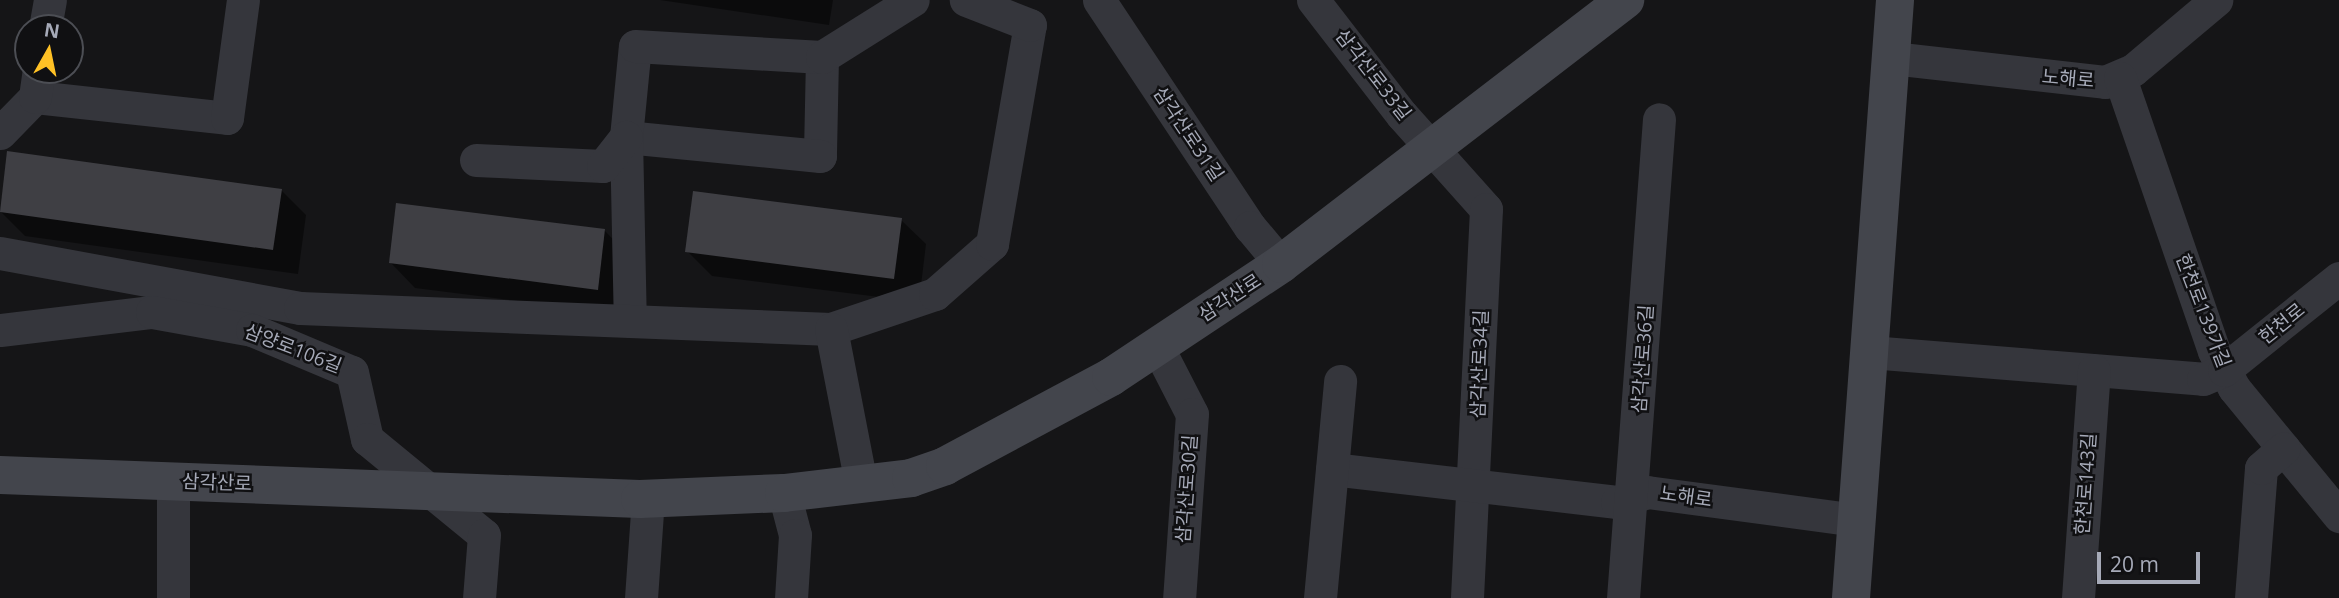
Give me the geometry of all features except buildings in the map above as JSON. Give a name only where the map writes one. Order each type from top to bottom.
[{"type":"street","points":[[0,133],[37,84],[228,118],[243,0]]},
{"type":"street","points":[[630,321],[626,136],[635,46],[822,57],[913,0]]},
{"type":"street","points":[[0,253],[300,308],[831,329],[935,294],[992,244],[1030,25],[966,0]]},
{"type":"street","name":"삼각산로31길","points":[[1099,0],[1250,227],[1281,264]]},
{"type":"street","name":"삼각산로33길","points":[[1313,0],[1402,114],[1434,149]]},
{"type":"street","name":"삼각산로","points":[[0,474],[648,499],[784,493],[911,478],[945,466],[1111,377],[1281,264],[1625,0]]},
{"type":"street","points":[[1852,598],[1895,0]]},
{"type":"street","points":[[2119,78],[2216,0]]},
{"type":"street","points":[[626,136],[820,156],[822,57]]},
{"type":"street","name":"노해로","points":[[1892,58],[1967,70],[2105,82],[2119,78]]},
{"type":"street","name":"한천로139가길","points":[[2119,78],[2224,370],[2339,516]]},
{"type":"street","name":"삼각산로36길","points":[[1623,598],[1633,495],[1659,119]]},
{"type":"street","points":[[477,160],[603,166],[626,136]]},
{"type":"street","name":"삼각산로34길","points":[[1434,149],[1486,209],[1475,484],[1467,598]]},
{"type":"street","name":"한천로","points":[[2224,370],[2339,278]]},
{"type":"street","name":"삼양로106길","points":[[0,330],[152,312],[252,330],[352,372],[367,439],[434,491]]},
{"type":"street","points":[[831,329],[861,484]]},
{"type":"street","name":"삼각산로30길","points":[[1157,346],[1192,414],[1179,598]]},
{"type":"street","points":[[1870,352],[2203,379],[2224,370]]},
{"type":"street","name":"한천로143길","points":[[2078,598],[2094,371]]},
{"type":"street","points":[[1320,598],[1340,381]]},
{"type":"street","points":[[2251,598],[2261,468],[2284,448]]},
{"type":"street","name":"노해로","points":[[1332,469],[1617,502],[1647,492],[1857,520]]},
{"type":"street","points":[[173,481],[173,598]]},
{"type":"street","points":[[434,491],[484,535],[479,598]]},
{"type":"street","points":[[784,493],[795,535],[791,598]]},
{"type":"street","points":[[641,598],[648,499]]}]
